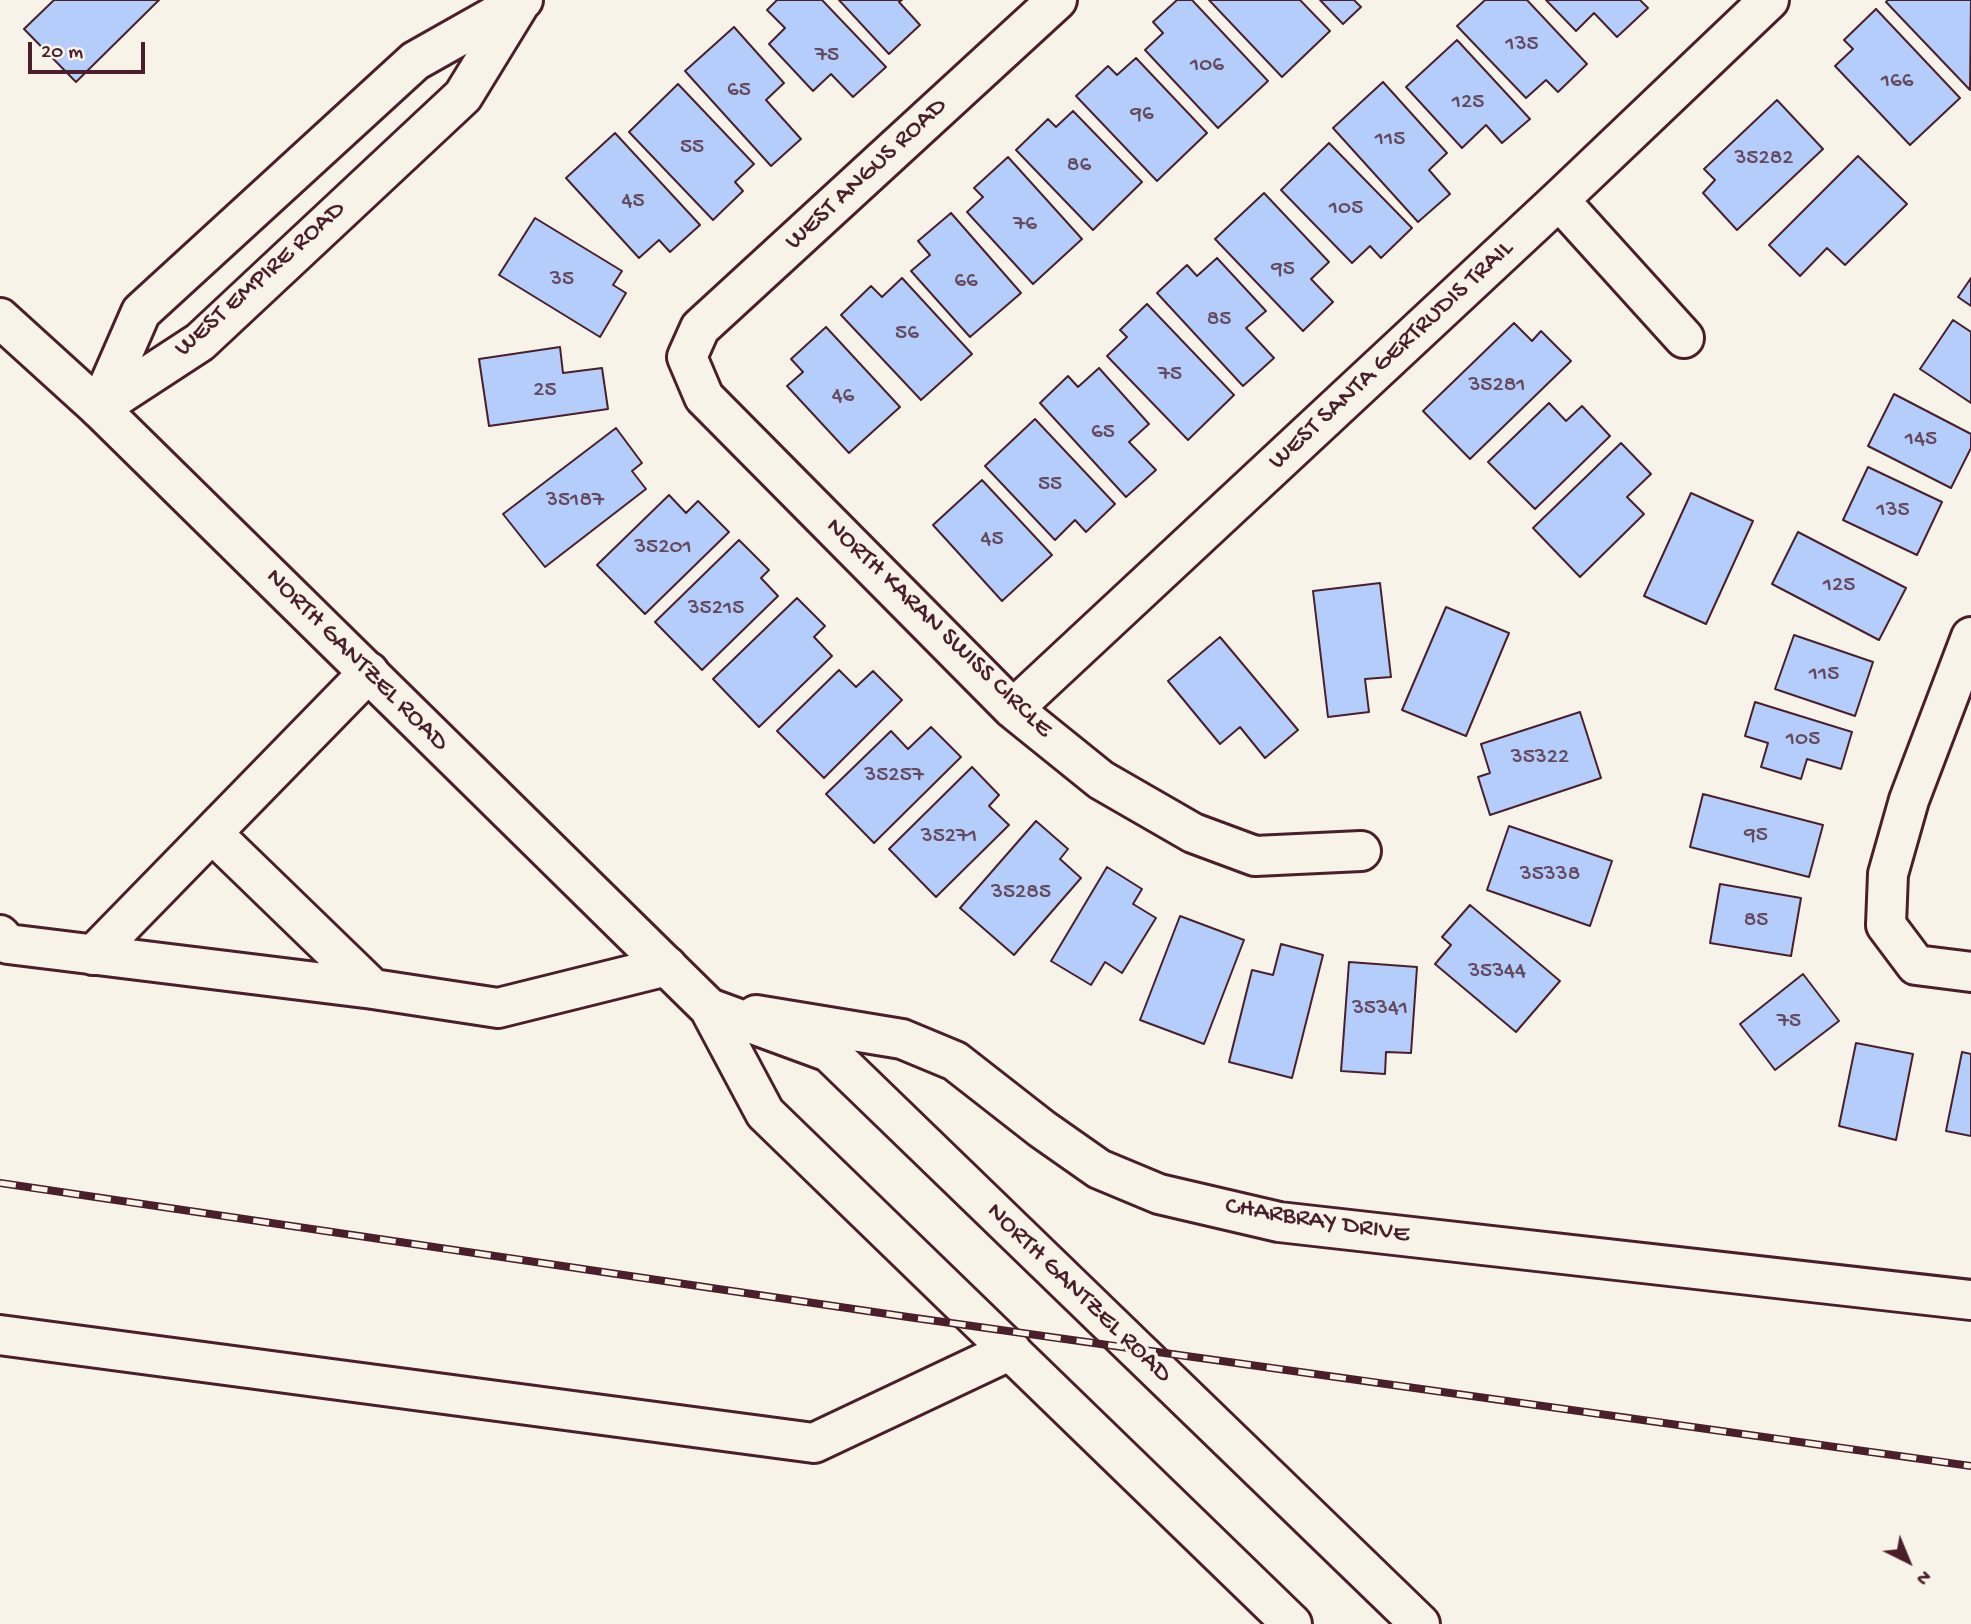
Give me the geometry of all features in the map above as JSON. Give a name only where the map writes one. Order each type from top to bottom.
[{"type":"street","name":"WEST ANGUS ROAD","points":[[687,357],[700,328],[1057,0]]},
{"type":"street","name":"WEST SANTA GERTRUDIS TRAIL","points":[[1013,709],[1559,201],[1769,0]]},
{"type":"street","name":"WEST EMPIRE ROAD","points":[[99,408],[200,342],[463,96],[522,1]]},
{"type":"street","name":"WEST EMPIRE ROAD","points":[[99,408],[141,312],[415,61],[522,1]]},
{"type":"street","points":[[1559,201],[1684,338]]},
{"type":"street","name":"NORTH GANTZEL ROAD","points":[[0,318],[99,408],[709,1008],[765,1113],[1292,1624]]},
{"type":"street","name":"NORTH KARAN SWISS CIRCLE","points":[[687,357],[704,397],[1013,709],[1101,780],[1193,833],[1255,856],[1361,851]]},
{"type":"street","points":[[1971,637],[1909,800],[1888,874],[1886,925],[1916,965],[1971,972]]},
{"type":"street","points":[[93,955],[369,672]]},
{"type":"street","points":[[212,833],[373,989]]},
{"type":"street","points":[[0,935],[8,944],[373,989],[498,1008],[667,966]]},
{"type":"street","name":"NORTH GANTZEL ROAD","points":[[709,1008],[829,1052],[1420,1624]]},
{"type":"street","name":"CHARBRAY DRIVE","points":[[709,1008],[902,1039],[955,1061],[1042,1129],[1099,1169],[1159,1194],[1279,1222],[1971,1300]]},
{"type":"street","points":[[0,1335],[814,1443],[1011,1350]]},
{"type":"building","points":[[54,0],[159,0],[76,82],[24,29]]},
{"type":"building","points":[[777,0],[822,0],[886,67],[853,97],[831,74],[813,91],[769,44],[785,28],[767,10]]},
{"type":"building","points":[[839,0],[902,0],[899,2],[920,25],[889,54]]},
{"type":"building","points":[[1177,0],[1192,0],[1268,81],[1218,128],[1145,50],[1163,33],[1153,22]]},
{"type":"building","points":[[1209,0],[1300,0],[1330,31],[1282,77]]},
{"type":"building","points":[[1320,0],[1354,0],[1361,7],[1343,24]]},
{"type":"building","points":[[1485,0],[1527,0],[1587,64],[1558,92],[1546,80],[1526,98],[1457,26]]},
{"type":"building","points":[[1546,0],[1640,0],[1648,8],[1617,37],[1594,13],[1576,31]]},
{"type":"building","points":[[1971,0],[1970,90],[1886,2]]},
{"type":"building","points":[[1876,9],[1960,98],[1910,145],[1835,66],[1853,49],[1844,40]]},
{"type":"building","points":[[734,27],[784,83],[766,100],[801,139],[771,166],[685,71]]},
{"type":"building","points":[[1457,40],[1530,119],[1502,143],[1486,125],[1462,148],[1406,87]]},
{"type":"building","points":[[1136,58],[1207,133],[1157,181],[1076,96],[1108,66],[1117,75]]},
{"type":"building","points":[[1383,82],[1447,153],[1429,170],[1450,194],[1418,222],[1333,128]]},
{"type":"building","points":[[678,84],[754,164],[735,182],[743,191],[713,220],[629,132]]},
{"type":"building","points":[[1777,100],[1823,149],[1737,230],[1703,193],[1715,180],[1704,169]]},
{"type":"building","points":[[1073,111],[1142,182],[1093,230],[1016,150],[1048,119],[1056,127]]},
{"type":"building","points":[[615,133],[700,225],[670,252],[659,240],[639,258],[566,178]]},
{"type":"building","points":[[1329,143],[1412,228],[1381,258],[1370,246],[1352,263],[1281,190]]},
{"type":"building","points":[[1858,156],[1907,204],[1845,265],[1827,248],[1800,276],[1769,245]]},
{"type":"building","points":[[1008,157],[1082,239],[1033,284],[967,212],[983,197],[974,188]]},
{"type":"building","points":[[1264,193],[1329,262],[1311,279],[1333,302],[1303,331],[1215,239]]},
{"type":"building","points":[[951,213],[1021,293],[970,337],[911,271],[930,255],[918,241]]},
{"type":"building","points":[[535,218],[622,271],[613,285],[626,293],[600,337],[499,275]]},
{"type":"building","points":[[1217,258],[1266,311],[1246,328],[1274,358],[1243,386],[1157,293],[1187,265],[1197,276]]},
{"type":"building","points":[[902,278],[972,354],[921,400],[841,315],[871,286],[882,297]]},
{"type":"building","points":[[1971,278],[1971,306],[1958,297]]},
{"type":"building","points":[[1147,304],[1234,395],[1188,440],[1107,356],[1127,337],[1120,330]]},
{"type":"building","points":[[1953,320],[1971,332],[1971,403],[1920,369]]},
{"type":"building","points":[[1514,323],[1532,341],[1541,331],[1571,361],[1470,459],[1423,411]]},
{"type":"building","points":[[826,327],[900,407],[849,453],[787,386],[803,372],[791,359]]},
{"type":"building","points":[[560,347],[563,373],[602,368],[608,409],[489,426],[479,359]]},
{"type":"building","points":[[1099,368],[1149,424],[1129,442],[1156,470],[1126,497],[1040,403],[1068,376],[1078,387]]},
{"type":"building","points":[[1894,394],[1971,434],[1971,448],[1951,488],[1868,446]]},
{"type":"building","points":[[1549,403],[1566,421],[1582,406],[1610,436],[1535,509],[1488,462]]},
{"type":"building","points":[[1035,419],[1115,504],[1086,532],[1075,520],[1055,540],[985,466]]},
{"type":"building","points":[[616,428],[642,463],[632,471],[646,489],[545,567],[503,514]]},
{"type":"building","points":[[1621,443],[1651,474],[1627,497],[1644,514],[1580,577],[1533,528]]},
{"type":"building","points":[[1868,467],[1942,502],[1917,555],[1843,520]]},
{"type":"building","points":[[982,480],[1052,555],[1002,601],[933,525]]},
{"type":"building","points":[[1691,493],[1753,521],[1706,624],[1644,596]]},
{"type":"building","points":[[669,495],[686,513],[698,501],[729,532],[645,614],[597,565]]},
{"type":"building","points":[[1798,532],[1906,588],[1879,640],[1772,584]]},
{"type":"building","points":[[739,540],[769,570],[761,578],[778,596],[702,670],[655,622]]},
{"type":"building","points":[[1380,583],[1391,677],[1365,679],[1369,712],[1328,717],[1313,591]]},
{"type":"building","points":[[797,598],[825,626],[814,637],[832,656],[759,727],[713,679]]},
{"type":"building","points":[[1446,607],[1509,633],[1466,736],[1402,710]]},
{"type":"building","points":[[1794,635],[1873,662],[1855,716],[1775,689]]},
{"type":"building","points":[[1220,637],[1298,730],[1265,758],[1240,727],[1220,744],[1168,681]]},
{"type":"building","points":[[839,670],[856,687],[873,671],[902,700],[824,778],[777,731]]},
{"type":"building","points":[[1755,702],[1852,732],[1841,769],[1807,759],[1801,779],[1761,767],[1768,743],[1745,736]]},
{"type":"building","points":[[1580,712],[1601,778],[1490,815],[1478,777],[1490,773],[1481,744]]},
{"type":"building","points":[[931,727],[961,757],[874,843],[826,794],[891,731],[908,749]]},
{"type":"building","points":[[972,767],[999,795],[989,806],[1009,825],[936,897],[889,849]]},
{"type":"building","points":[[1703,794],[1823,825],[1809,877],[1690,847]]},
{"type":"building","points":[[1036,821],[1068,849],[1060,859],[1081,878],[1014,955],[960,908]]},
{"type":"building","points":[[1509,826],[1612,861],[1590,926],[1487,890]]},
{"type":"building","points":[[1107,867],[1142,889],[1133,904],[1156,918],[1122,973],[1105,962],[1091,985],[1051,961]]},
{"type":"building","points":[[1720,884],[1801,898],[1791,956],[1710,943]]},
{"type":"building","points":[[1470,905],[1560,981],[1516,1032],[1435,964],[1451,945],[1442,937]]},
{"type":"building","points":[[1180,916],[1244,940],[1204,1044],[1140,1020]]},
{"type":"building","points":[[1281,944],[1323,955],[1292,1078],[1229,1062],[1252,970],[1273,975]]},
{"type":"building","points":[[1349,962],[1417,967],[1411,1053],[1386,1052],[1385,1074],[1341,1071]]},
{"type":"building","points":[[1803,974],[1839,1021],[1775,1070],[1740,1024]]},
{"type":"building","points":[[1856,1043],[1913,1054],[1896,1140],[1839,1126]]},
{"type":"building","points":[[1962,1052],[1971,1054],[1971,1136],[1946,1131]]},
{"type":"railway","points":[[0,1183],[908,1317],[1971,1466]]}]
